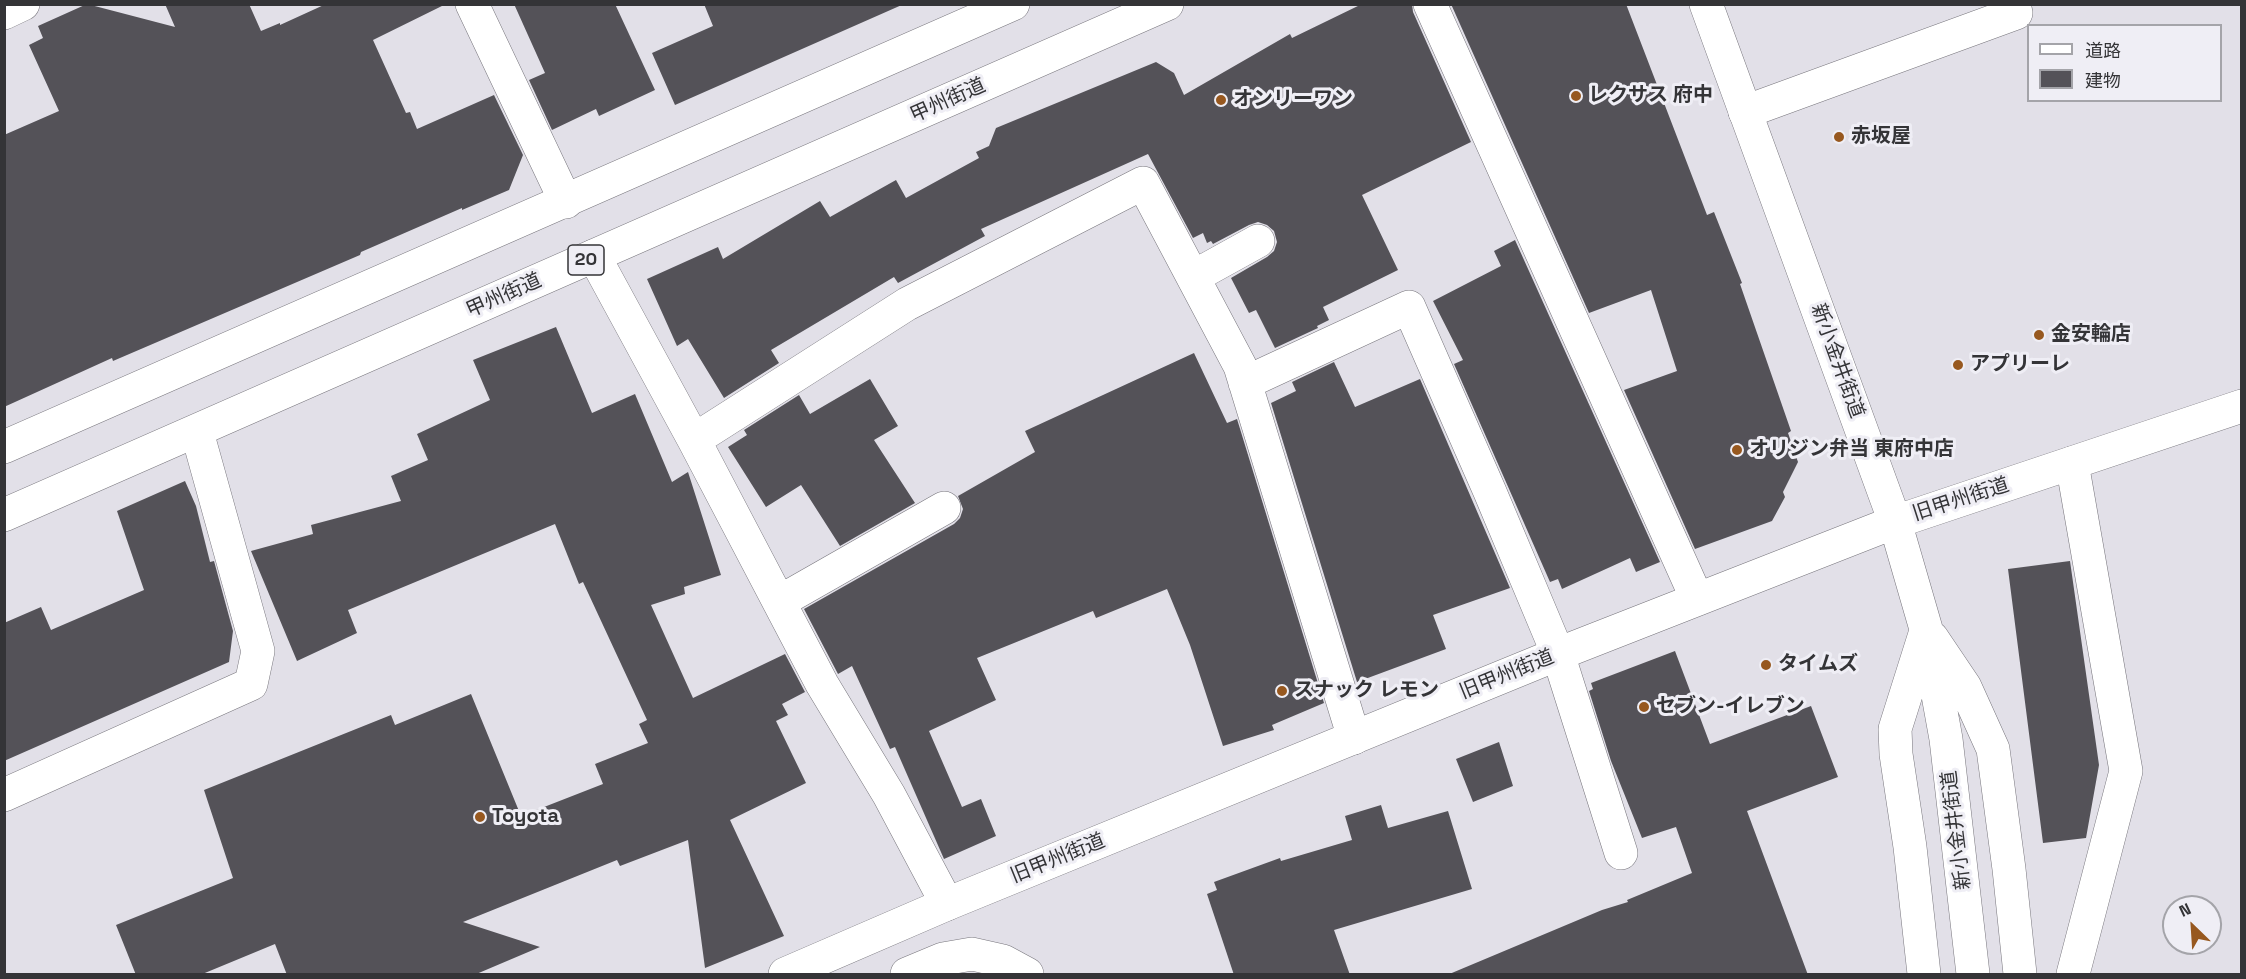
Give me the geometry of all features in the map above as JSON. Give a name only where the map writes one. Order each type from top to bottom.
[{"type":"main road","points":[[4,13],[23,4]]},
{"type":"main road","points":[[472,4],[566,202]]},
{"type":"main road","points":[[4,447],[1013,4]]},
{"type":"main road","name":"甲州街道","points":[[4,515],[1167,4]]},
{"type":"main road","points":[[1430,4],[1697,599]]},
{"type":"main road","name":"新小金井街道","points":[[1706,4],[1896,522],[1926,629],[1946,739],[1973,975]]},
{"type":"main road","points":[[1745,112],[2016,13],[2014,4]]},
{"type":"main road","points":[[694,440],[908,304],[1143,183],[1240,366],[1354,738]]},
{"type":"main road","points":[[1193,277],[1258,241]]},
{"type":"main road","points":[[594,256],[822,684],[889,795],[947,904]]},
{"type":"main road","points":[[1245,383],[1409,307],[1491,492],[1558,654],[1621,853]]},
{"type":"main road","name":"旧甲州街道","points":[[785,975],[947,904],[1697,599],[1896,522],[2241,406]]},
{"type":"main road","points":[[4,795],[251,684],[258,651],[197,432]]},
{"type":"main road","points":[[2072,463],[2126,771],[2073,975]]},
{"type":"main road","points":[[779,602],[944,508]]},
{"type":"main road","points":[[1924,975],[1910,847],[1896,754],[1895,729],[1926,629]]},
{"type":"main road","points":[[1926,629],[1965,687],[1994,749],[2020,975]]},
{"type":"main road","points":[[907,975],[943,959],[972,954],[1004,961],[1027,975]]},
{"type":"building","points":[[87,4],[175,27],[165,4],[249,4],[261,31],[326,4],[446,4],[373,40],[406,113],[410,112],[417,129],[494,95],[523,155],[509,190],[462,210],[462,208],[361,252],[360,255],[113,361],[112,358],[4,407],[4,135],[59,111],[29,45],[43,38],[38,26]]},
{"type":"building","points":[[514,4],[615,4],[655,90],[599,116],[596,109],[552,130],[529,80],[545,73]]},
{"type":"building","points":[[704,4],[904,4],[675,105],[652,53],[713,26]]},
{"type":"building","points":[[1362,4],[1412,4],[1413,12],[1471,142],[1362,195],[1398,270],[1323,307],[1329,320],[1317,326],[1318,328],[1275,348],[1256,310],[1249,313],[1231,278],[1274,251],[1277,242],[1274,231],[1258,222],[1213,244],[1211,241],[1207,243],[1203,233],[1193,238],[1148,154],[981,229],[985,236],[898,283],[894,277],[771,350],[779,363],[724,398],[688,339],[677,346],[647,279],[718,247],[723,259],[820,201],[830,217],[896,180],[906,198],[979,158],[976,152],[989,146],[996,128],[1156,62],[1174,73],[1184,95],[1290,34],[1292,38]]},
{"type":"building","points":[[1451,4],[1626,4],[1707,215],[1714,212],[1742,283],[1740,284],[1791,431],[1788,433],[1798,462],[1783,492],[1785,497],[1772,521],[1695,549],[1624,390],[1677,371],[1651,290],[1589,313]]},
{"type":"building","points":[[1515,240],[1660,562],[1636,572],[1630,558],[1562,589],[1558,579],[1550,582],[1454,364],[1463,360],[1433,301],[1501,266],[1494,251]]},
{"type":"building","points":[[556,327],[592,413],[635,394],[672,482],[688,472],[721,575],[684,587],[685,594],[651,605],[693,698],[785,654],[805,692],[782,704],[788,715],[776,721],[806,783],[730,820],[784,936],[705,968],[688,840],[620,866],[617,860],[463,922],[540,947],[474,975],[287,975],[275,944],[200,975],[136,975],[116,925],[233,878],[204,790],[391,715],[395,725],[471,694],[521,816],[603,784],[595,764],[648,743],[639,724],[647,720],[583,582],[579,584],[555,524],[348,610],[357,633],[297,661],[251,551],[313,534],[311,525],[401,501],[391,476],[428,460],[417,434],[490,400],[473,360]]},
{"type":"building","points":[[1194,353],[1227,423],[1237,419],[1324,703],[1272,725],[1274,730],[1223,746],[1190,645],[1167,589],[1096,618],[1093,611],[977,658],[996,700],[929,731],[962,807],[981,799],[996,836],[944,859],[895,747],[890,749],[852,666],[838,674],[804,609],[954,524],[960,518],[963,509],[958,496],[1035,452],[1025,431]]},
{"type":"building","points":[[1334,362],[1355,407],[1420,379],[1510,588],[1433,615],[1446,649],[1357,682],[1271,403],[1296,391],[1292,382]]},
{"type":"building","points":[[870,379],[898,426],[874,440],[915,503],[840,546],[801,485],[766,507],[728,447],[747,435],[744,430],[799,395],[810,414]]},
{"type":"building","points":[[185,481],[196,506],[210,562],[214,561],[233,631],[229,662],[4,761],[4,623],[41,607],[51,630],[144,590],[117,511]]},
{"type":"building","points":[[2070,561],[2099,765],[2086,838],[2043,843],[2008,569]]},
{"type":"building","points":[[1675,651],[1710,744],[1811,706],[1838,777],[1747,811],[1808,975],[1447,975],[1602,910],[1628,902],[1627,900],[1692,873],[1676,827],[1642,838],[1611,761],[1589,691],[1593,689],[1591,683]]},
{"type":"building","points":[[1499,742],[1513,786],[1473,802],[1456,759]]},
{"type":"building","points":[[1381,805],[1388,828],[1448,811],[1472,889],[1334,930],[1350,975],[1234,975],[1207,894],[1217,890],[1214,882],[1280,858],[1281,861],[1352,840],[1345,816]]},
{"type":"place","name":"レクサス 府中","points":[[1576,96]]},
{"type":"place","name":"オンリーワン","points":[[1221,100]]},
{"type":"place","name":"赤坂屋","points":[[1839,137]]},
{"type":"place","name":"金安輪店","points":[[2039,335]]},
{"type":"place","name":"アプリーレ","points":[[1958,365]]},
{"type":"place","name":"オリジン弁当 東府中店","points":[[1737,450]]},
{"type":"place","name":"タイムズ","points":[[1766,665]]},
{"type":"place","name":"スナック レモン","points":[[1282,691]]},
{"type":"place","name":"セブン-イレブン","points":[[1644,707]]},
{"type":"place","name":"Toyota","points":[[480,817]]}]
